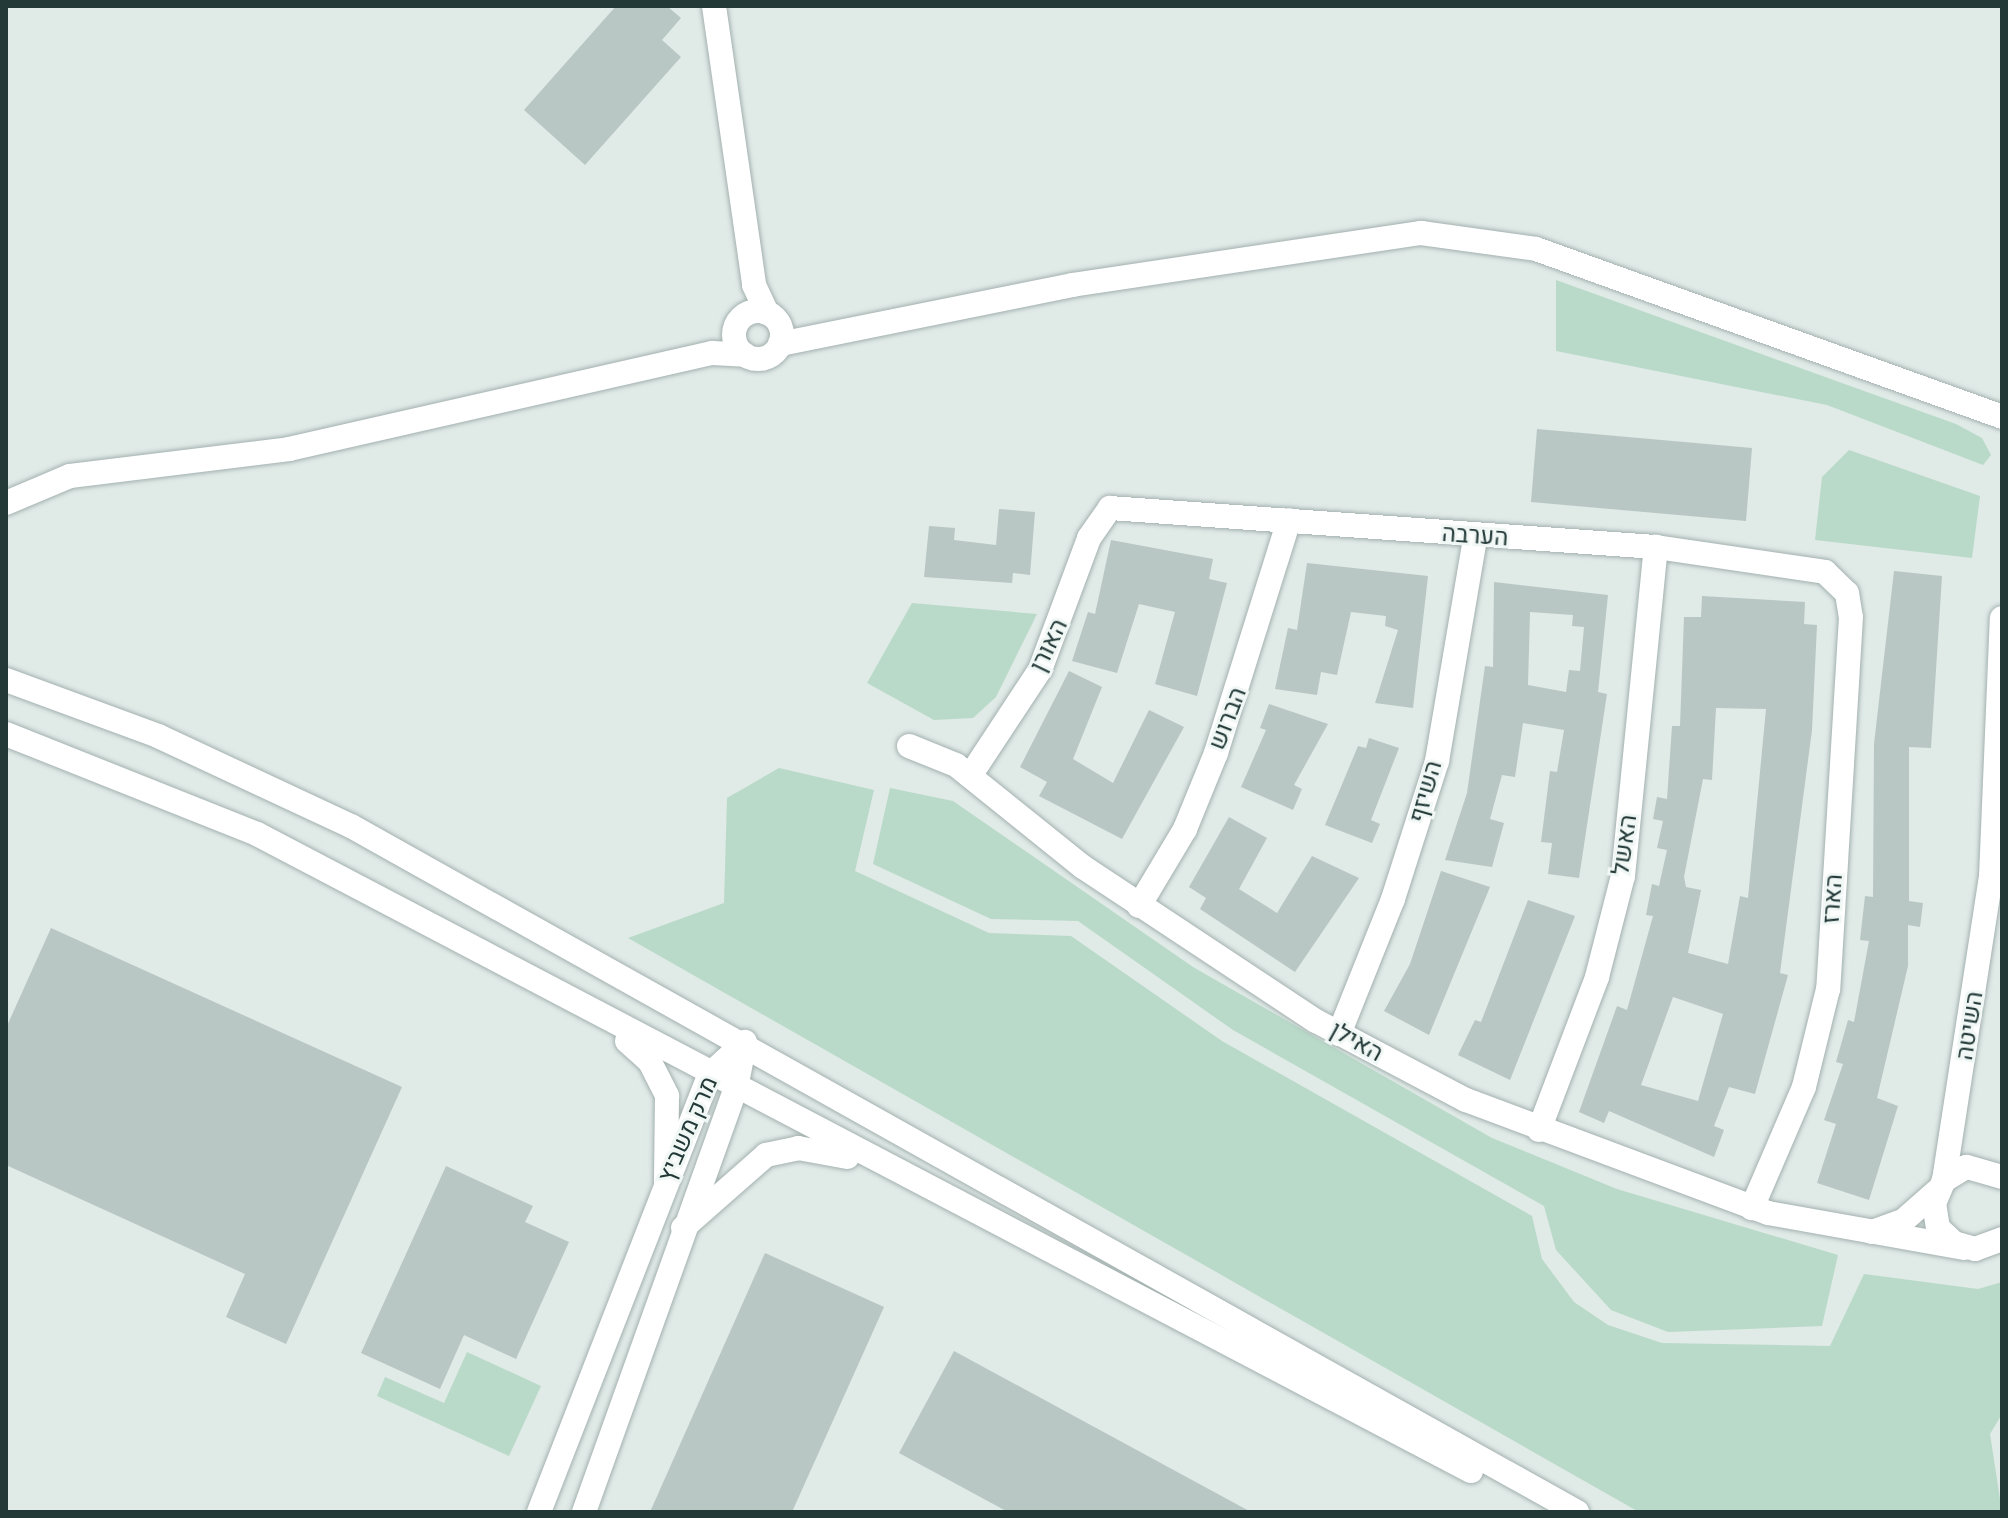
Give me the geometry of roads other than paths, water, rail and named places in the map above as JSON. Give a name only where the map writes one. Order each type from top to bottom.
[{"type":"street","points":[[714,6],[754,285],[765,332]]},
{"type":"street","points":[[6,503],[70,476],[289,449],[712,353],[765,332],[1258,253],[1434,234],[1536,249],[2002,417]]},
{"type":"street","name":"הערבה","points":[[1110,508],[1289,520],[1475,538],[1656,547],[1808,565],[1838,580]]},
{"type":"street","name":"האורן","points":[[970,776],[1040,670],[1089,538],[1110,508]]},
{"type":"street","name":"הברוש","points":[[1139,906],[1185,829],[1216,753],[1289,520]]},
{"type":"street","name":"השיזף","points":[[1339,1034],[1393,899],[1437,761],[1475,538]]},
{"type":"street","name":"האשל","points":[[1539,1130],[1597,977],[1623,876],[1656,547]]},
{"type":"street","name":"הארז","points":[[1752,1208],[1804,1087],[1828,989],[1851,617],[1838,580]]},
{"type":"street","name":"השיטה","points":[[1964,1248],[1938,1228],[1940,1186],[1960,1099],[1991,877],[2002,618]]},
{"type":"street","points":[[6,661],[57,697]]},
{"type":"street","points":[[6,680],[57,697],[302,801],[745,1042],[1577,1512]]},
{"type":"street","points":[[6,734],[229,821],[604,1021],[1552,1512]]},
{"type":"street","name":"האילן","points":[[909,746],[970,776],[1139,906],[1339,1034],[1539,1130],[1752,1208],[1858,1234],[1964,1248],[2000,1242]]},
{"type":"street","points":[[604,1021],[661,1079],[670,1114],[666,1181]]},
{"type":"street","name":"מרק משביץ","points":[[539,1512],[710,1074],[745,1042]]},
{"type":"street","name":"מרק משביץ","points":[[584,1512],[683,1228],[736,1088],[745,1042]]},
{"type":"street","name":"השיטה","points":[[1960,1099],[1970,1142],[1996,1174]]},
{"type":"street","points":[[683,1228],[766,1155],[808,1149],[882,1165]]},
{"type":"street","points":[[1940,1186],[1966,1167],[1996,1174]]},
{"type":"street","name":"האילן","points":[[1858,1234],[1903,1221],[1940,1186]]}]
